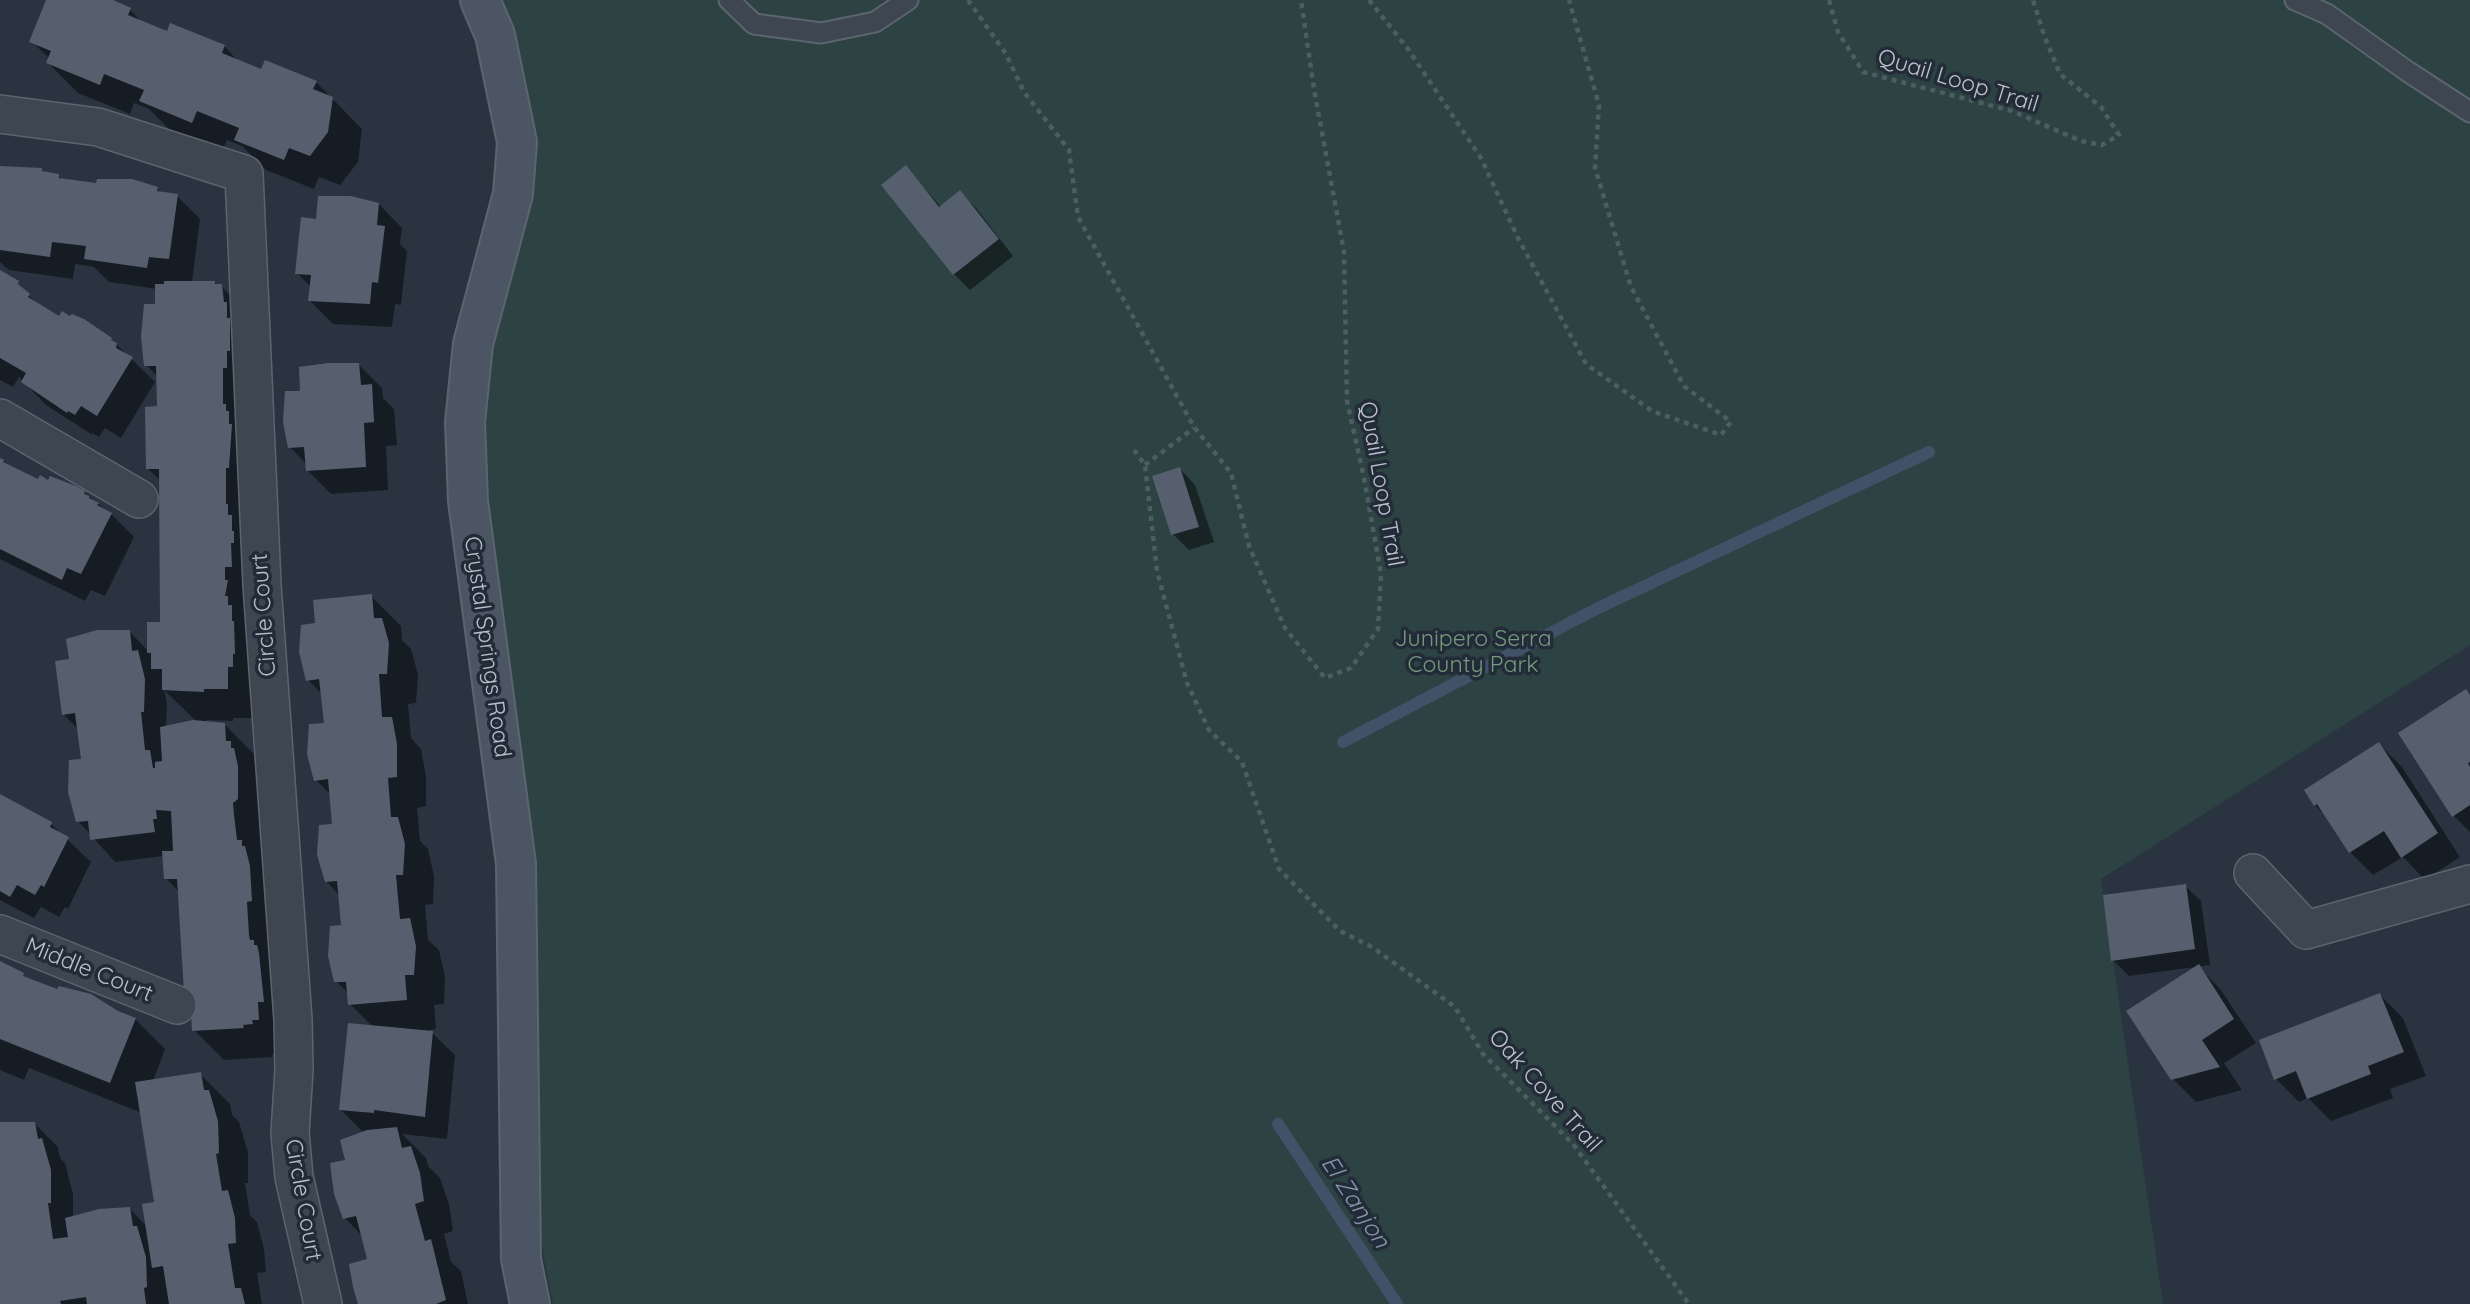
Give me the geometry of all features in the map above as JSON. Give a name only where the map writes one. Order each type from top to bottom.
[{"type":"street","name":"Crystal Springs Road","points":[[480,0],[495,35],[517,142],[513,194],[473,344],[465,422],[467,488],[516,864],[521,1259],[530,1304]]},
{"type":"street","name":"Circle Court","points":[[0,114],[98,127],[244,174],[261,585],[293,1020],[294,1070],[290,1133],[294,1177],[323,1304]]},
{"type":"street","points":[[0,418],[139,499]]},
{"type":"street","points":[[2253,873],[2306,930],[2470,884]]},
{"type":"street","name":"Middle Court","points":[[0,934],[177,1005]]},
{"type":"lane","points":[[729,0],[754,24],[821,33],[874,22],[908,0]]},
{"type":"lane","points":[[2295,0],[2327,14],[2470,112]]},
{"type":"path","name":"Quail Loop Trail","points":[[968,0],[1006,54],[1024,92],[1069,150],[1078,217],[1194,428],[1231,473],[1249,546],[1285,628],[1325,678],[1351,668],[1378,629],[1381,574],[1347,401],[1344,252],[1314,89],[1301,0]]},
{"type":"path","points":[[1369,0],[1408,49],[1481,158],[1518,238],[1586,364],[1652,411],[1721,435],[1731,422],[1684,386],[1631,287],[1595,168],[1599,105],[1569,0]]},
{"type":"path","name":"Quail Loop Trail","points":[[1829,0],[1838,32],[1863,72],[2012,110],[2081,141],[2102,145],[2119,135],[2101,107],[2060,74],[2033,0]]},
{"type":"path","points":[[1145,465],[1194,428]]},
{"type":"path","name":"Oak Cove Trail","points":[[1134,450],[1145,465],[1157,571],[1187,683],[1209,730],[1242,762],[1279,869],[1340,931],[1372,947],[1455,1007],[1483,1054],[1573,1144],[1689,1304]]},
{"type":"green space","name":"Junipero Serra County Park","points":[[492,0],[2470,0],[2470,645],[2101,879],[2163,1304],[553,1304],[540,1237],[532,839],[511,679],[479,476],[475,395],[517,258],[531,169]]},
{"type":"building","points":[[46,0],[113,0],[131,8],[128,15],[167,31],[170,23],[225,45],[222,53],[261,69],[265,60],[317,81],[313,89],[333,97],[328,132],[310,156],[289,148],[284,160],[234,140],[239,128],[197,111],[192,123],[139,101],[144,90],[104,74],[100,85],[46,63],[51,51],[29,42]]},
{"type":"building","points":[[906,165],[939,207],[960,190],[999,239],[953,275],[881,185]]},
{"type":"building","points":[[0,166],[42,168],[42,171],[59,174],[59,178],[96,183],[97,179],[132,179],[158,187],[157,191],[178,194],[169,259],[149,257],[147,268],[84,259],[86,246],[52,242],[50,257],[0,250]]},
{"type":"building","points":[[318,196],[351,196],[379,203],[377,225],[385,226],[378,283],[372,282],[370,304],[308,301],[311,275],[295,274],[301,217],[316,219]]},
{"type":"building","points":[[0,270],[19,281],[18,284],[30,294],[28,297],[59,316],[62,311],[84,319],[112,338],[111,340],[117,343],[116,348],[133,357],[97,416],[81,406],[75,415],[68,411],[67,413],[21,382],[26,373],[0,358]]},
{"type":"building","points":[[164,281],[215,281],[215,284],[222,284],[224,302],[227,302],[227,318],[230,318],[230,351],[227,351],[227,368],[223,368],[223,404],[226,404],[226,411],[229,411],[229,424],[232,424],[229,468],[226,468],[226,504],[228,515],[232,515],[234,543],[231,543],[232,567],[225,567],[225,580],[228,580],[225,596],[228,596],[228,605],[232,605],[235,654],[233,667],[228,667],[228,689],[204,689],[204,692],[162,690],[162,669],[151,669],[151,653],[147,653],[147,622],[160,622],[159,469],[146,469],[145,407],[157,406],[156,366],[144,366],[141,337],[144,304],[155,304],[155,284],[164,284]]},
{"type":"building","points":[[359,363],[361,385],[372,384],[374,422],[364,423],[366,467],[306,471],[304,447],[288,448],[283,422],[285,391],[300,391],[299,367]]},
{"type":"building","points":[[0,458],[38,479],[40,475],[48,480],[50,476],[76,486],[99,503],[97,505],[112,513],[81,574],[67,568],[62,580],[0,549]]},
{"type":"building","points":[[1180,467],[1199,527],[1171,535],[1152,476]]},
{"type":"building","points":[[372,594],[374,618],[382,618],[389,643],[387,674],[379,674],[382,717],[392,717],[397,744],[397,777],[388,778],[391,817],[398,817],[405,844],[403,875],[396,875],[400,919],[410,918],[416,946],[414,975],[405,975],[407,1000],[348,1005],[346,982],[334,982],[328,956],[330,926],[341,925],[337,881],[325,882],[317,855],[319,825],[332,824],[328,779],[314,781],[307,754],[309,724],[324,723],[319,679],[306,681],[299,652],[301,625],[315,623],[313,600]]},
{"type":"building","points":[[97,630],[130,630],[132,651],[138,650],[145,679],[144,712],[141,712],[145,750],[150,750],[153,768],[155,762],[162,761],[160,727],[193,720],[225,723],[226,741],[231,741],[238,766],[238,799],[233,803],[234,815],[237,840],[242,840],[242,846],[245,846],[250,866],[252,901],[247,902],[249,935],[250,940],[254,940],[254,945],[257,945],[259,953],[264,1002],[258,1002],[259,1020],[252,1020],[253,1024],[243,1025],[244,1028],[192,1031],[191,1014],[185,1009],[177,879],[164,879],[162,851],[173,851],[171,811],[156,810],[157,819],[153,819],[155,832],[90,840],[88,821],[76,822],[68,792],[69,760],[81,759],[75,713],[62,715],[55,661],[69,659],[66,639]]},
{"type":"building","points":[[2466,689],[2470,695],[2470,805],[2452,817],[2398,733]]},
{"type":"building","points":[[2379,742],[2438,833],[2401,858],[2384,831],[2349,853],[2317,804],[2314,806],[2304,790]]},
{"type":"building","points":[[0,794],[52,822],[50,827],[69,837],[44,887],[41,885],[35,895],[17,885],[10,897],[0,891]]},
{"type":"building","points":[[2186,884],[2195,949],[2111,961],[2103,895]]},
{"type":"building","points":[[0,961],[24,973],[23,976],[57,989],[59,986],[91,994],[118,1011],[136,1018],[110,1083],[0,1039]]},
{"type":"building","points":[[2199,964],[2234,1019],[2202,1040],[2220,1067],[2171,1080],[2126,1011]]},
{"type":"building","points":[[2380,993],[2404,1052],[2368,1066],[2371,1074],[2307,1099],[2296,1071],[2274,1080],[2259,1040]]},
{"type":"building","points":[[348,1023],[433,1031],[425,1117],[374,1110],[374,1113],[339,1110]]},
{"type":"building","points":[[201,1072],[204,1090],[209,1090],[218,1121],[219,1153],[216,1154],[222,1191],[228,1190],[235,1218],[236,1243],[228,1244],[235,1288],[241,1288],[245,1304],[169,1304],[163,1266],[152,1268],[142,1204],[154,1202],[135,1082]]},
{"type":"building","points":[[0,1122],[35,1122],[38,1139],[42,1138],[51,1170],[51,1203],[48,1203],[53,1239],[68,1237],[65,1218],[99,1209],[130,1207],[133,1226],[137,1226],[146,1257],[146,1304],[87,1304],[86,1297],[60,1301],[61,1304],[0,1304]]},
{"type":"building","points":[[397,1127],[402,1148],[411,1146],[420,1173],[424,1201],[415,1204],[425,1241],[431,1239],[446,1300],[436,1304],[358,1304],[349,1264],[367,1259],[356,1216],[343,1219],[334,1194],[330,1163],[345,1160],[340,1140],[367,1130]]},
{"type":"waterway","points":[[1343,742],[1596,609],[1929,452]]},
{"type":"waterway","name":"El Zanjon","points":[[1278,1124],[1397,1304]]}]
